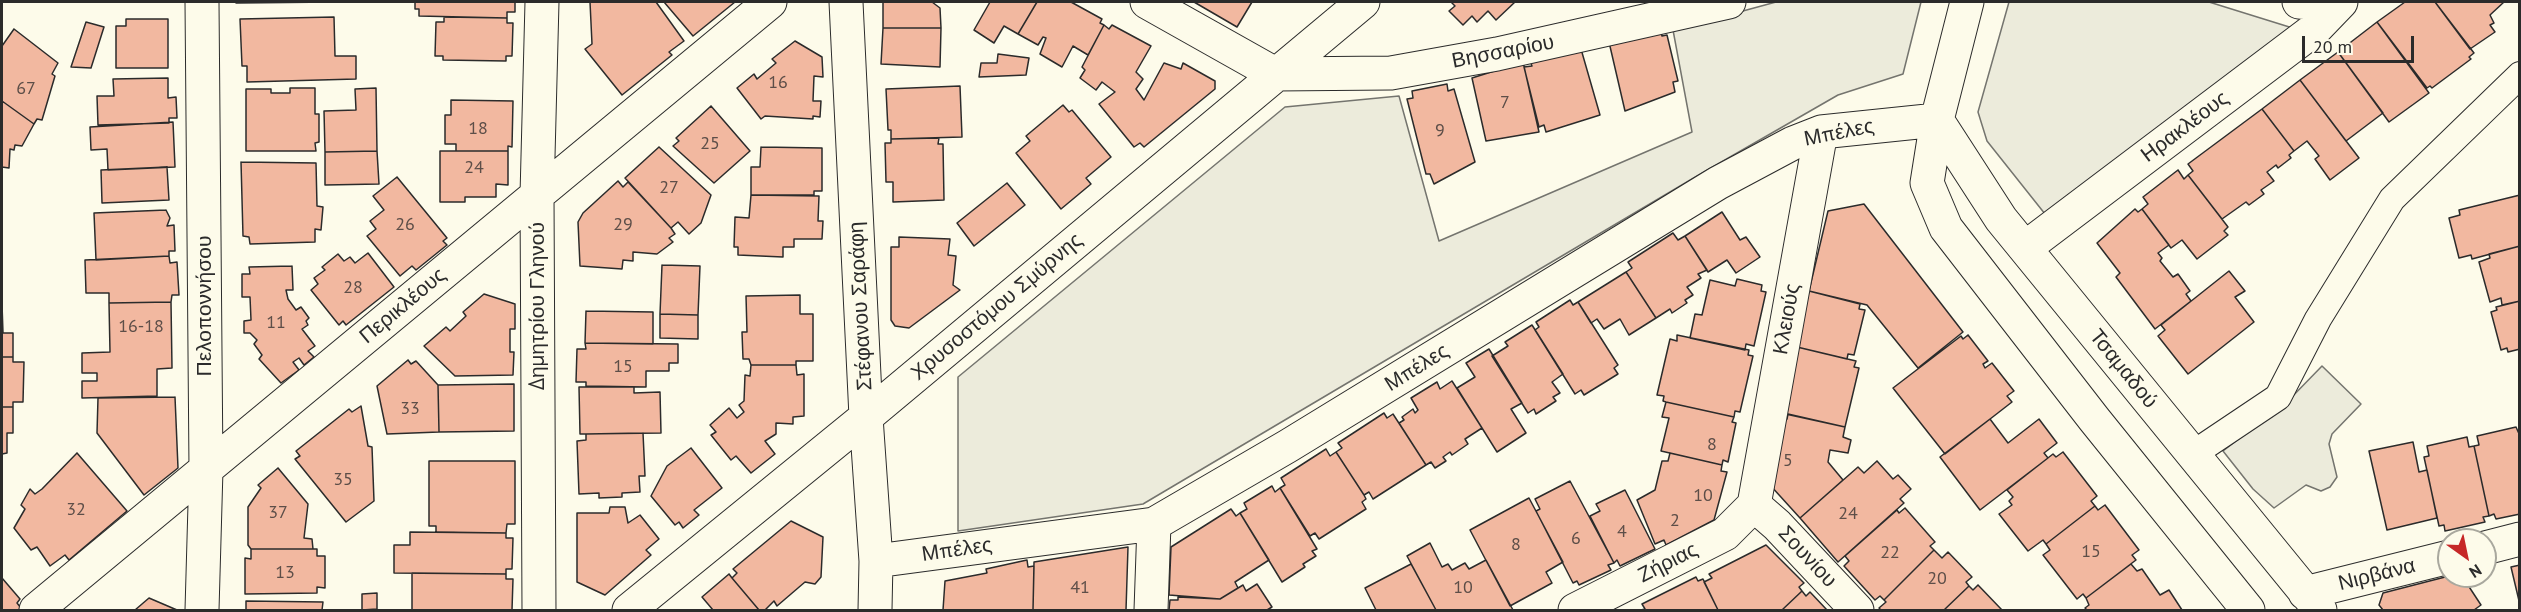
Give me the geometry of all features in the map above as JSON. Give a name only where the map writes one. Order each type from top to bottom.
[{"type":"street","name":"Πελοποννήσου","points":[[202,2],[206,469],[202,610]]},
{"type":"street","name":"Δημητρίου Γληνού","points":[[539,610],[537,195],[542,2]]},
{"type":"street","name":"Περικλέους","points":[[36,610],[770,2]]},
{"type":"street","name":"Στέφανου Σαράφη","points":[[846,2],[866,417],[876,561],[875,610]]},
{"type":"street","points":[[1147,2],[1275,74]]},
{"type":"street","name":"Χρυσοστόμου Σμύρνης","points":[[629,610],[866,417],[1363,2]]},
{"type":"street","name":"Βησσαρίου","points":[[1275,74],[1391,73],[1497,54],[1729,2]]},
{"type":"street","points":[[1967,2],[1937,120],[1927,183],[1946,228],[2094,419],[2248,610]]},
{"type":"street","points":[[2299,2],[2339,3]]},
{"type":"street","name":"Ηρακλέους","points":[[2025,248],[2315,29],[2339,3]]},
{"type":"street","points":[[2193,454],[2278,397],[2323,309],[2392,199],[2520,75]]},
{"type":"street","name":"Μπέλες","points":[[876,561],[1154,524],[1299,440],[1718,183],[1793,143],[1821,132],[1937,120]]},
{"type":"street","name":"Τσαμαδού","points":[[1937,120],[2001,219],[2312,602]]},
{"type":"street","name":"Κλειούς","points":[[1754,505],[1821,132]]},
{"type":"street","name":"Ζήριας","points":[[1575,610],[1725,534],[1754,505]]},
{"type":"street","name":"Σουνίου","points":[[1754,505],[1777,525],[1857,610]]},
{"type":"street","points":[[1151,610],[1154,524]]},
{"type":"street","points":[[2497,545],[2520,539]]},
{"type":"street","name":"Νιρβάνα","points":[[2312,602],[2437,561]]},
{"type":"shaded area","points":[[1776,2],[1921,2],[1903,74],[1838,95],[1143,504],[958,531],[958,377],[1285,107],[1399,96],[1439,241],[1692,132],[1673,30]]},
{"type":"shaded area","points":[[2009,2],[2209,2],[2299,30],[2049,219],[1987,141],[1978,112]]},
{"type":"shaded area","points":[[2322,366],[2361,404],[2332,434],[2329,444],[2337,477],[2330,487],[2321,491],[2306,485],[2274,508],[2253,489],[2223,451],[2287,402]]},
{"type":"building","points":[[236,2],[335,2],[236,3]]},
{"type":"building","points":[[415,2],[515,2],[515,12],[507,12],[507,18],[419,16],[419,9],[415,9]]},
{"type":"building","points":[[590,2],[656,2],[684,41],[669,52],[672,55],[622,95],[585,49],[592,44]]},
{"type":"building","points":[[664,2],[735,2],[693,36]]},
{"type":"building","points":[[883,2],[932,2],[940,8],[941,28],[883,28]]},
{"type":"building","points":[[990,2],[1037,2],[1018,34],[1004,26],[994,43],[974,30]]},
{"type":"building","points":[[1037,2],[1071,2],[1102,19],[1100,23],[1104,25],[1088,55],[1073,46],[1062,67],[1040,54],[1046,38],[1043,37],[1038,45],[1018,34]]},
{"type":"building","points":[[1194,2],[1252,2],[1237,27]]},
{"type":"building","points":[[1451,2],[1515,2],[1496,20],[1488,11],[1477,22],[1472,16],[1463,25],[1449,11],[1455,6]]},
{"type":"building","points":[[2405,2],[2435,2],[2474,53],[2469,57],[2471,59],[2432,88],[2430,86],[2427,88],[2377,22]]},
{"type":"building","points":[[2435,2],[2504,2],[2490,15],[2494,23],[2490,25],[2495,32],[2470,49]]},
{"type":"building","points":[[334,17],[335,56],[356,56],[356,79],[247,82],[247,66],[242,66],[240,19]]},
{"type":"building","points":[[444,17],[507,18],[507,23],[513,23],[512,56],[506,56],[506,61],[443,60],[443,56],[435,56],[436,22],[444,22]]},
{"type":"building","points":[[126,19],[168,19],[168,68],[116,68],[116,26],[126,26]]},
{"type":"building","points":[[86,22],[104,27],[91,68],[71,67]]},
{"type":"building","points":[[2377,22],[2429,93],[2389,122],[2338,52]]},
{"type":"building","points":[[1104,25],[1109,29],[1112,25],[1151,46],[1136,72],[1143,79],[1136,89],[1144,100],[1164,63],[1181,69],[1183,63],[1215,81],[1215,89],[1144,147],[1140,143],[1134,147],[1099,104],[1115,92],[1102,82],[1096,90],[1080,78],[1085,70],[1082,67]]},
{"type":"building","points":[[883,28],[941,28],[940,67],[881,64]]},
{"type":"building","points":[[14,29],[58,63],[52,74],[55,76],[42,120],[37,119],[34,124],[2,101],[2,46]]},
{"type":"building","points":[[1660,29],[1662,36],[1667,35],[1678,81],[1673,82],[1675,92],[1625,111],[1609,42]]},
{"type":"building","points":[[795,41],[822,57],[823,77],[814,76],[813,101],[821,101],[820,117],[813,116],[813,119],[765,116],[761,119],[737,88],[754,74],[757,79],[776,63],[772,59]]},
{"type":"building","points":[[1581,49],[1600,115],[1546,132],[1544,125],[1539,127],[1524,67],[1532,66],[1530,61]]},
{"type":"building","points":[[2338,52],[2383,113],[2346,141],[2300,80]]},
{"type":"building","points":[[998,54],[1029,58],[1026,75],[979,77],[981,63],[997,63]]},
{"type":"building","points":[[1523,62],[1539,132],[1486,141],[1472,78]]},
{"type":"building","points":[[168,78],[168,98],[176,97],[177,118],[169,118],[169,123],[98,125],[97,96],[114,96],[113,79]]},
{"type":"building","points":[[2300,80],[2359,158],[2330,180],[2315,159],[2319,156],[2307,141],[2294,151],[2262,109]]},
{"type":"building","points":[[1447,84],[1448,91],[1454,89],[1475,162],[1434,184],[1430,174],[1426,174],[1407,99],[1413,98],[1412,91]]},
{"type":"building","points":[[960,86],[962,137],[891,139],[891,130],[888,130],[886,89]]},
{"type":"building","points":[[290,88],[315,88],[315,114],[319,114],[319,142],[315,143],[316,151],[246,151],[246,89],[271,89],[271,93],[290,93]]},
{"type":"building","points":[[376,88],[377,151],[325,152],[324,111],[356,110],[355,89]]},
{"type":"building","points":[[451,100],[513,101],[512,147],[508,146],[508,151],[456,151],[456,144],[445,144],[445,115],[451,115]]},
{"type":"building","points":[[2,101],[34,124],[22,146],[15,145],[14,150],[10,149],[9,168],[2,167]]},
{"type":"building","points":[[1063,105],[1069,112],[1072,110],[1111,157],[1086,178],[1091,184],[1061,209],[1016,153],[1030,141],[1026,136]]},
{"type":"building","points":[[711,106],[750,151],[714,183],[673,146],[679,141],[676,138]]},
{"type":"building","points":[[2262,109],[2294,151],[2289,155],[2291,158],[2278,168],[2276,165],[2267,172],[2274,181],[2261,190],[2264,194],[2249,205],[2246,202],[2222,219],[2188,175],[2193,171],[2188,164]]},
{"type":"building","points":[[173,122],[175,167],[108,170],[107,149],[91,150],[90,127]]},
{"type":"building","points":[[939,138],[938,144],[943,144],[944,200],[893,202],[893,182],[886,182],[885,143],[891,143],[891,139]]},
{"type":"building","points":[[659,147],[711,195],[701,223],[689,234],[678,222],[671,228],[625,178]]},
{"type":"building","points":[[761,147],[822,148],[822,191],[814,191],[814,195],[751,195],[751,167],[760,167]]},
{"type":"building","points":[[377,151],[379,184],[325,185],[325,152]]},
{"type":"building","points":[[440,151],[508,151],[508,185],[496,184],[496,197],[465,197],[465,202],[440,202]]},
{"type":"building","points":[[241,162],[316,163],[317,206],[323,207],[321,230],[315,229],[315,242],[250,244],[249,237],[243,236]]},
{"type":"building","points":[[167,167],[169,200],[102,203],[101,170]]},
{"type":"building","points":[[2178,170],[2184,179],[2188,175],[2228,227],[2224,231],[2228,235],[2197,259],[2182,240],[2171,248],[2142,209],[2148,204],[2143,197]]},
{"type":"building","points":[[397,177],[447,238],[443,241],[447,245],[416,270],[412,266],[400,276],[367,236],[376,229],[370,221],[384,210],[373,196]]},
{"type":"building","points":[[618,181],[623,187],[628,182],[671,228],[675,234],[669,238],[673,242],[657,254],[633,252],[633,261],[623,260],[622,269],[580,266],[578,222],[583,213]]},
{"type":"building","points":[[1007,183],[1025,205],[974,246],[957,223]]},
{"type":"building","points":[[751,195],[819,196],[818,221],[823,221],[822,239],[794,239],[794,247],[783,247],[783,257],[738,255],[738,247],[734,247],[735,217],[749,218]]},
{"type":"building","points":[[2520,195],[2520,246],[2472,259],[2471,255],[2459,258],[2449,218],[2460,215],[2459,210]]},
{"type":"building","points":[[1864,204],[1963,332],[1918,368],[1867,305],[1809,291],[1828,211]]},
{"type":"building","points":[[2135,209],[2138,212],[2142,209],[2169,245],[2158,253],[2162,258],[2160,261],[2173,277],[2178,274],[2190,291],[2186,294],[2191,301],[2155,329],[2116,277],[2120,273],[2097,243]]},
{"type":"building","points":[[166,210],[170,218],[167,226],[174,225],[175,251],[169,251],[169,256],[96,260],[94,213]]},
{"type":"building","points":[[1722,212],[1740,240],[1746,237],[1760,257],[1736,273],[1727,260],[1708,272],[1685,236]]},
{"type":"building","points":[[1673,233],[1678,240],[1685,236],[1707,270],[1698,274],[1701,278],[1687,287],[1693,295],[1685,300],[1687,303],[1672,313],[1670,309],[1656,318],[1626,272],[1632,268],[1628,262]]},
{"type":"building","points":[[899,237],[950,239],[948,255],[956,256],[953,285],[960,290],[909,328],[895,326],[891,320],[891,247],[899,247]]},
{"type":"building","points":[[2520,246],[2520,301],[2502,305],[2501,298],[2490,302],[2479,262],[2490,258],[2489,254]]},
{"type":"building","points":[[368,253],[394,287],[346,325],[343,321],[339,325],[311,290],[318,284],[314,278],[325,270],[322,267],[338,254],[344,261],[350,257],[355,263]]},
{"type":"building","points":[[169,256],[170,263],[177,262],[179,295],[172,295],[171,302],[109,303],[109,293],[86,293],[85,260]]},
{"type":"building","points":[[662,265],[700,266],[698,315],[660,314]]},
{"type":"building","points":[[292,266],[293,290],[286,290],[288,299],[296,310],[301,307],[309,318],[306,321],[308,325],[302,329],[315,346],[308,351],[314,357],[304,365],[299,358],[293,362],[299,370],[281,383],[259,359],[262,355],[254,344],[257,340],[250,333],[244,333],[244,321],[251,320],[250,297],[242,297],[242,274],[250,274],[249,267]]},
{"type":"building","points":[[2229,271],[2245,291],[2235,297],[2254,322],[2188,374],[2158,336],[2165,330],[2161,325]]},
{"type":"building","points":[[1626,272],[1656,318],[1629,335],[1620,319],[1604,329],[1597,319],[1591,323],[1578,302]]},
{"type":"building","points":[[1737,279],[1762,285],[1761,291],[1766,292],[1754,346],[1746,344],[1745,350],[1690,338],[1695,314],[1702,315],[1710,280],[1735,286]]},
{"type":"building","points":[[1809,291],[1860,304],[1859,309],[1865,310],[1854,355],[1848,354],[1847,359],[1797,347]]},
{"type":"building","points":[[484,294],[515,304],[515,329],[510,329],[510,352],[514,352],[513,375],[455,376],[424,346],[446,327],[450,331],[466,316],[463,312]]},
{"type":"building","points":[[800,295],[800,314],[813,314],[813,361],[796,361],[796,365],[751,365],[749,359],[743,359],[742,332],[747,332],[746,296]]},
{"type":"building","points":[[1570,300],[1573,305],[1578,302],[1618,365],[1614,368],[1618,374],[1584,395],[1581,390],[1575,394],[1535,330],[1539,327],[1536,322]]},
{"type":"building","points":[[2520,301],[2520,349],[2508,352],[2507,348],[2501,350],[2491,312],[2497,310],[2496,307]]},
{"type":"building","points":[[171,302],[172,368],[157,369],[157,396],[82,398],[82,381],[97,381],[97,373],[82,373],[82,353],[110,352],[109,303]]},
{"type":"building","points":[[2,304],[3,333],[13,333],[13,357],[2,357]]},
{"type":"building","points":[[586,311],[653,312],[653,344],[585,343]]},
{"type":"building","points":[[660,314],[698,315],[698,339],[660,338]]},
{"type":"building","points":[[1532,325],[1563,374],[1552,382],[1560,393],[1553,397],[1556,401],[1536,414],[1534,409],[1528,413],[1492,356],[1508,346],[1505,342]]},
{"type":"building","points":[[1677,335],[1749,350],[1748,355],[1753,356],[1740,412],[1735,411],[1734,417],[1666,402],[1663,401],[1664,396],[1657,395],[1670,339],[1677,341]]},
{"type":"building","points":[[1968,335],[1988,361],[1983,364],[1985,368],[1992,363],[2014,391],[2007,396],[2012,402],[1945,454],[1893,388],[1961,336],[1963,339]]},
{"type":"building","points":[[585,343],[678,344],[678,363],[669,363],[669,371],[646,371],[646,387],[586,386],[586,382],[576,382],[577,349],[586,349]]},
{"type":"building","points":[[1797,347],[1856,361],[1854,367],[1859,368],[1845,427],[1781,413]]},
{"type":"building","points":[[1489,349],[1522,403],[1511,409],[1526,433],[1497,452],[1457,388],[1475,377],[1466,363]]},
{"type":"building","points":[[2,357],[13,357],[13,362],[24,362],[23,402],[13,402],[13,407],[2,407]]},
{"type":"building","points":[[408,360],[411,364],[416,361],[438,385],[439,432],[387,434],[377,386]]},
{"type":"building","points":[[751,365],[796,365],[797,375],[804,374],[804,416],[793,417],[793,424],[776,423],[776,434],[765,441],[775,454],[751,473],[736,456],[731,460],[711,435],[716,432],[710,425],[729,408],[737,418],[744,412],[739,405],[744,401],[745,375],[750,376]]},
{"type":"building","points":[[1452,381],[1482,428],[1465,439],[1468,444],[1452,455],[1450,452],[1443,457],[1446,461],[1435,468],[1431,462],[1426,465],[1399,423],[1404,420],[1402,417],[1413,409],[1415,413],[1418,410],[1411,398],[1437,382],[1440,389]]},
{"type":"building","points":[[514,384],[514,431],[439,432],[438,385]]},
{"type":"building","points":[[579,387],[634,387],[634,393],[660,392],[661,433],[580,434]]},
{"type":"building","points":[[175,397],[178,468],[144,495],[97,433],[98,398]]},
{"type":"building","points":[[1666,402],[1734,417],[1732,422],[1736,423],[1728,462],[1723,460],[1722,465],[1661,451],[1669,418],[1662,417]]},
{"type":"building","points":[[361,406],[368,446],[372,447],[374,501],[346,522],[295,459],[300,456],[296,451],[349,409],[352,412]]},
{"type":"building","points":[[2,407],[13,407],[13,433],[7,433],[7,453],[2,454]]},
{"type":"building","points":[[1384,413],[1387,418],[1393,414],[1426,465],[1373,499],[1369,492],[1364,495],[1336,452],[1342,448],[1338,443]]},
{"type":"building","points":[[1788,414],[1845,427],[1843,437],[1851,440],[1848,453],[1830,450],[1828,462],[1843,480],[1800,518],[1770,485],[1781,418],[1787,419]]},
{"type":"building","points":[[1990,419],[2008,443],[2039,419],[2057,443],[2044,453],[2048,458],[1980,510],[1940,457]]},
{"type":"building","points":[[2516,427],[2520,436],[2520,514],[2496,519],[2494,514],[2489,516],[2474,446],[2479,445],[2477,436]]},
{"type":"building","points":[[643,433],[645,476],[639,476],[640,492],[622,493],[622,497],[599,498],[599,493],[579,494],[577,441],[586,440],[586,434]]},
{"type":"building","points":[[2467,437],[2469,447],[2474,446],[2489,516],[2483,517],[2485,522],[2458,528],[2439,526],[2424,457],[2429,456],[2427,446]]},
{"type":"building","points":[[2413,442],[2419,472],[2427,470],[2437,518],[2387,530],[2369,451]]},
{"type":"building","points":[[691,448],[722,488],[694,510],[699,515],[683,528],[679,522],[675,525],[651,496],[667,466]]},
{"type":"building","points":[[1326,449],[1330,456],[1336,452],[1364,495],[1366,499],[1362,502],[1366,509],[1319,539],[1315,533],[1310,536],[1280,488],[1285,485],[1281,478]]},
{"type":"building","points":[[2063,452],[2097,496],[2091,501],[2095,506],[2046,544],[2043,540],[2028,551],[1999,514],[2012,505],[2009,501],[2013,497],[2007,490],[2053,454],[2056,457]]},
{"type":"building","points":[[77,453],[127,511],[69,560],[65,555],[50,566],[37,547],[31,550],[14,528],[25,509],[21,505],[30,489],[35,494],[42,489]]},
{"type":"building","points":[[1670,453],[1722,465],[1721,471],[1727,472],[1714,520],[1666,545],[1664,540],[1655,544],[1637,500],[1655,490],[1662,461],[1668,461]]},
{"type":"building","points":[[429,461],[515,461],[515,524],[507,524],[506,533],[436,532],[436,526],[429,526]]},
{"type":"building","points":[[1877,461],[1893,479],[1898,475],[1911,489],[1900,499],[1904,503],[1838,562],[1800,518],[1858,467],[1864,473]]},
{"type":"building","points":[[278,468],[308,504],[304,538],[312,539],[313,549],[251,549],[248,545],[248,507],[261,488],[258,485]]},
{"type":"building","points":[[1570,481],[1614,563],[1608,565],[1611,570],[1579,585],[1577,581],[1573,583],[1536,511],[1540,509],[1535,499]]},
{"type":"building","points":[[1272,486],[1275,492],[1280,488],[1317,549],[1312,551],[1316,556],[1303,564],[1305,567],[1282,582],[1240,513],[1247,509],[1244,503]]},
{"type":"building","points":[[1625,490],[1655,549],[1620,566],[1617,560],[1614,563],[1590,516],[1600,511],[1596,504]]},
{"type":"building","points":[[1529,498],[1563,562],[1546,572],[1552,583],[1510,606],[1470,530]]},
{"type":"building","points":[[2105,505],[2139,550],[2132,555],[2136,560],[2086,598],[2083,594],[2077,599],[2043,555],[2050,550],[2046,544],[2095,506],[2098,510]]},
{"type":"building","points":[[610,507],[625,507],[628,523],[640,515],[659,539],[646,550],[651,555],[605,595],[577,582],[577,513],[609,513]]},
{"type":"building","points":[[1905,508],[1935,542],[1930,546],[1934,550],[1884,600],[1880,596],[1875,600],[1844,566],[1849,561],[1845,556],[1897,510],[1899,513]]},
{"type":"building","points":[[1231,509],[1236,516],[1240,513],[1269,560],[1235,582],[1238,588],[1220,599],[1169,595],[1171,547]]},
{"type":"building","points":[[791,521],[823,537],[821,577],[815,584],[805,582],[777,606],[774,601],[765,610],[759,610],[732,578],[737,573],[733,569]]},
{"type":"building","points":[[410,532],[506,533],[506,538],[513,538],[512,569],[506,569],[506,574],[394,573],[394,545],[410,545]]},
{"type":"building","points":[[1430,543],[1442,567],[1448,564],[1452,570],[1465,563],[1469,569],[1486,560],[1513,610],[1436,610],[1407,556]]},
{"type":"building","points":[[1766,545],[1804,583],[1799,587],[1802,591],[1782,610],[1718,610],[1704,582],[1712,578],[1709,574]]},
{"type":"building","points":[[1128,547],[1126,610],[1033,610],[1034,562]]},
{"type":"building","points":[[251,549],[317,549],[317,556],[325,556],[325,588],[317,587],[317,593],[245,594],[245,558],[251,559]]},
{"type":"building","points":[[1934,550],[1942,558],[1948,552],[1972,577],[1966,582],[1969,586],[1944,610],[1881,610],[1879,608],[1886,602],[1884,600]]},
{"type":"building","points":[[1027,560],[1028,567],[1034,566],[1033,610],[943,610],[945,581],[987,573],[986,569]]},
{"type":"building","points":[[1411,564],[1436,610],[1376,610],[1365,588]]},
{"type":"building","points":[[2131,564],[2137,571],[2142,569],[2160,595],[2169,590],[2182,610],[2087,610],[2085,608],[2089,605],[2086,598]]},
{"type":"building","points":[[2520,565],[2520,605],[2511,567]]},
{"type":"building","points":[[412,573],[506,574],[506,579],[513,579],[512,610],[412,610]]},
{"type":"building","points":[[729,574],[759,610],[713,610],[702,597]]},
{"type":"building","points":[[1696,577],[1698,581],[1703,579],[1718,610],[1641,610],[1645,609],[1642,604]]},
{"type":"building","points":[[2,578],[20,599],[17,603],[21,608],[18,610],[2,610]]},
{"type":"building","points":[[2437,579],[2437,588],[2470,588],[2481,605],[2474,610],[2383,610],[2379,605],[2383,593]]},
{"type":"building","points":[[1257,584],[1272,607],[1267,610],[1169,610],[1170,600],[1178,600],[1178,597],[1220,599],[1243,585],[1246,591]]},
{"type":"building","points":[[1978,585],[2002,610],[1944,610],[1969,586],[1973,590]]},
{"type":"building","points":[[1802,591],[1806,596],[1810,592],[1827,610],[1782,610]]},
{"type":"building","points":[[377,593],[377,609],[362,610],[362,594]]},
{"type":"building","points":[[149,598],[177,610],[135,610]]},
{"type":"building","points":[[246,601],[323,602],[322,610],[246,610]]}]
